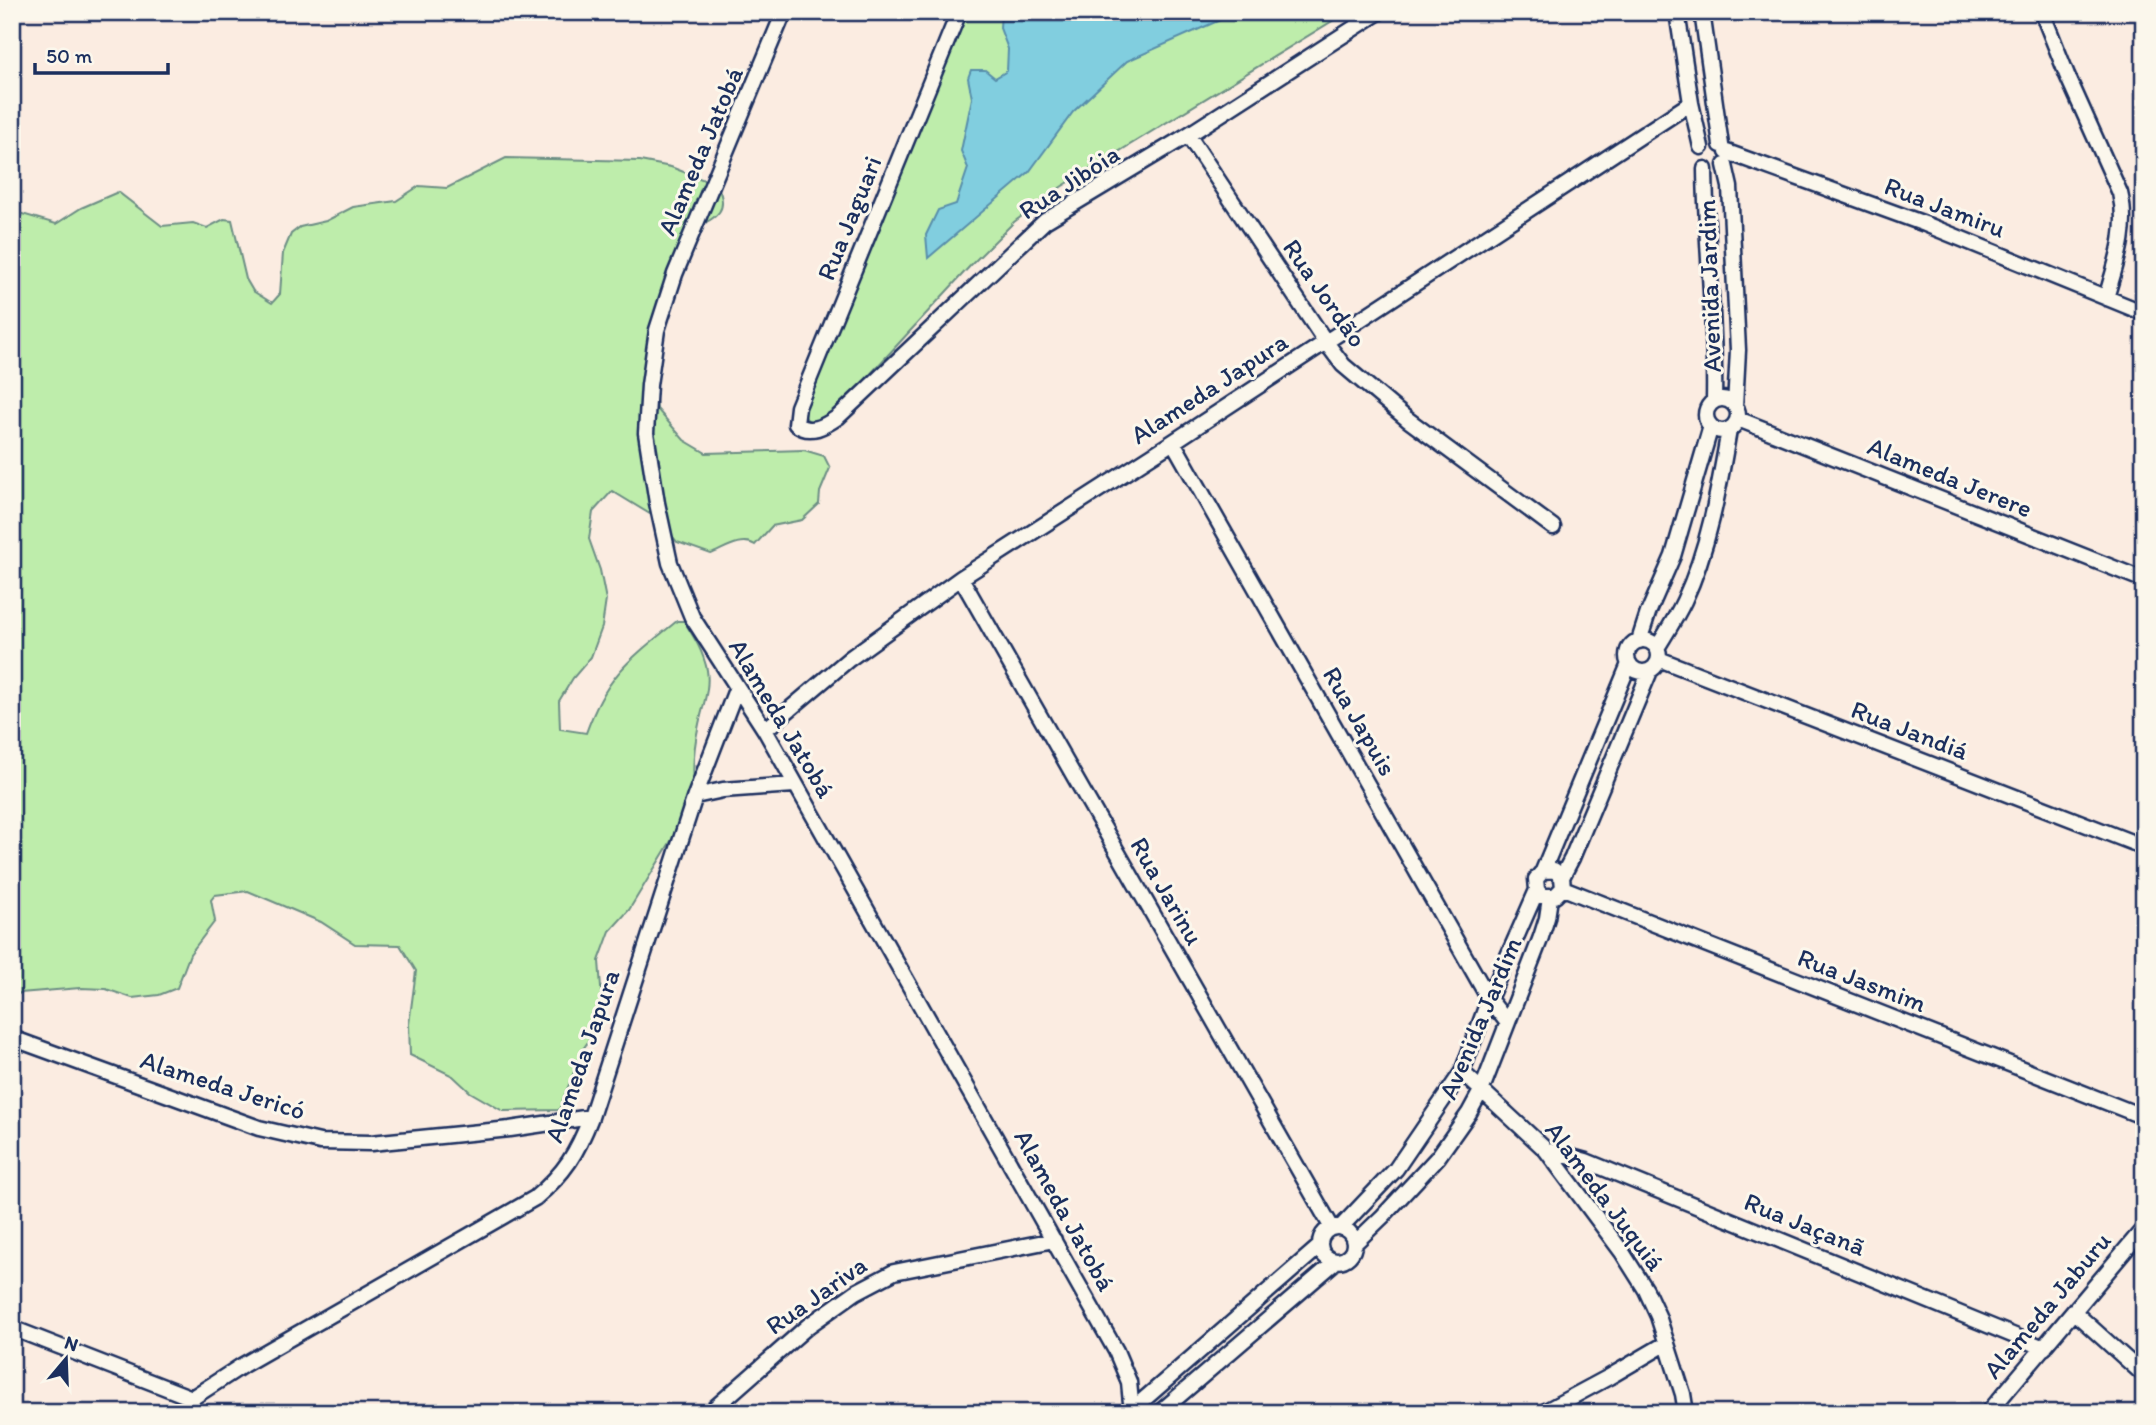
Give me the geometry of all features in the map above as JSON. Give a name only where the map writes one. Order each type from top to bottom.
[{"type":"street","name":"Alameda Jatobá","points":[[784,12],[675,274],[657,330],[649,385],[646,433],[670,563],[692,618],[765,730],[1116,1351],[1129,1382],[1132,1406]]},
{"type":"street","name":"Rua Jaguari","points":[[815,429],[801,428],[796,424],[798,407],[959,12]]},
{"type":"street","name":"Rua Jibóia","points":[[815,429],[838,418],[1045,221],[1188,135],[1378,12]]},
{"type":"street","points":[[1677,12],[1691,103],[1701,147],[1698,159],[1705,169],[1712,172],[1719,170],[1724,154],[1711,142],[1701,147]]},
{"type":"street","name":"Avenida Jardim","points":[[1562,883],[1655,659],[1684,601],[1702,553],[1718,497],[1734,418],[1738,350],[1730,187],[1702,12]]},
{"type":"street","points":[[2042,12],[2120,193],[2125,213],[2121,245],[2106,298]]},
{"type":"street","name":"Alameda Japura","points":[[765,730],[849,659],[961,578],[1174,442],[1691,103]]},
{"type":"street","name":"Rua Jordão","points":[[1188,135],[1343,365],[1407,419],[1553,527]]},
{"type":"street","name":"Rua Jamiru","points":[[1724,154],[1925,224],[2144,313]]},
{"type":"street","name":"Avenida Jardim","points":[[1705,169],[1706,239],[1715,368],[1714,401]]},
{"type":"street","points":[[1639,641],[1673,556],[1710,426],[1706,413],[1714,401],[1730,401],[1734,418],[1716,429],[1710,426]]},
{"type":"street","name":"Alameda Jerere","points":[[1734,418],[2144,580]]},
{"type":"street","name":"Rua Japuis","points":[[1174,442],[1489,999],[1507,1022]]},
{"type":"street","name":"Rua Jarinu","points":[[961,578],[1336,1228]]},
{"type":"street","points":[[1639,641],[1652,643],[1655,659],[1638,671],[1629,664],[1627,657],[1633,644],[1639,641]]},
{"type":"street","name":"Rua Jandiá","points":[[1655,659],[2144,847]]},
{"type":"street","points":[[1543,871],[1554,870],[1562,883],[1555,896],[1543,894],[1536,879],[1543,871],[1629,664]]},
{"type":"street","name":"Alameda Japura","points":[[192,1398],[243,1365],[535,1198],[569,1166],[591,1117],[695,796],[737,687]]},
{"type":"street","points":[[695,796],[723,790],[794,785]]},
{"type":"street","name":"Rua Jasmim","points":[[1562,883],[2144,1117]]},
{"type":"street","name":"Avenida Jardim","points":[[1336,1228],[1396,1169],[1462,1072],[1489,999],[1543,894]]},
{"type":"street","name":"Avenida Jardim","points":[[1354,1243],[1438,1157],[1469,1113],[1482,1089],[1544,928],[1543,894]]},
{"type":"street","name":"Alameda Jericó","points":[[12,1038],[260,1128],[320,1142],[371,1143],[510,1129],[591,1117]]},
{"type":"street","name":"Alameda Juquiá","points":[[1462,1072],[1546,1150],[1628,1261],[1646,1290],[1667,1343],[1686,1413]]},
{"type":"street","name":"Rua Jaçanã","points":[[1546,1150],[1586,1161],[2044,1348]]},
{"type":"street","points":[[1132,1406],[1320,1246],[1325,1232],[1336,1228],[1352,1236],[1354,1251],[1349,1257],[1335,1262],[1159,1413]]},
{"type":"street","name":"Alameda Jaburu","points":[[1988,1413],[2144,1228]]},
{"type":"street","name":"Rua Jariva","points":[[709,1413],[808,1326],[856,1292],[894,1272],[1054,1240]]},
{"type":"street","points":[[1320,1246],[1322,1253],[1335,1262]]},
{"type":"street","points":[[2074,1312],[2144,1375]]},
{"type":"street","points":[[12,1328],[192,1398],[187,1413]]},
{"type":"street","points":[[1542,1413],[1667,1343]]},
{"type":"street","points":[[1132,1406],[1148,1404],[1153,1413]]},
{"type":"green space","points":[[964,12],[1347,12],[1061,187],[1014,222],[828,420],[809,422],[803,414]]},
{"type":"green space","points":[[506,158],[640,161],[671,167],[717,185],[721,195],[721,209],[712,219],[689,231],[663,321],[653,371],[657,409],[684,440],[706,453],[804,450],[824,456],[830,468],[820,492],[819,504],[802,520],[772,526],[755,545],[739,543],[711,554],[677,542],[658,519],[612,491],[593,512],[589,539],[600,570],[606,600],[602,627],[591,657],[573,678],[559,701],[560,729],[586,733],[602,696],[622,669],[677,621],[684,621],[698,644],[707,670],[708,684],[694,752],[696,800],[629,910],[610,931],[599,961],[602,1001],[595,1032],[583,1049],[559,1110],[503,1111],[470,1092],[453,1076],[410,1055],[409,1024],[416,971],[400,945],[355,944],[321,922],[248,891],[215,895],[211,900],[215,921],[190,954],[177,988],[159,995],[132,998],[106,989],[80,988],[20,993],[12,999],[12,214],[19,213],[56,224],[81,208],[118,192],[162,226],[193,223],[207,228],[224,219],[232,220],[246,279],[253,291],[272,303],[280,294],[283,253],[291,234],[300,227],[326,221],[353,207],[396,201],[419,186],[447,188]]},
{"type":"water","points":[[1001,12],[1238,12],[1127,61],[1073,112],[1029,172],[928,258],[926,235],[938,210],[956,204],[968,168],[961,151],[972,98],[968,78],[971,70],[985,70],[995,78],[1007,71],[1008,49],[1000,28]]}]
